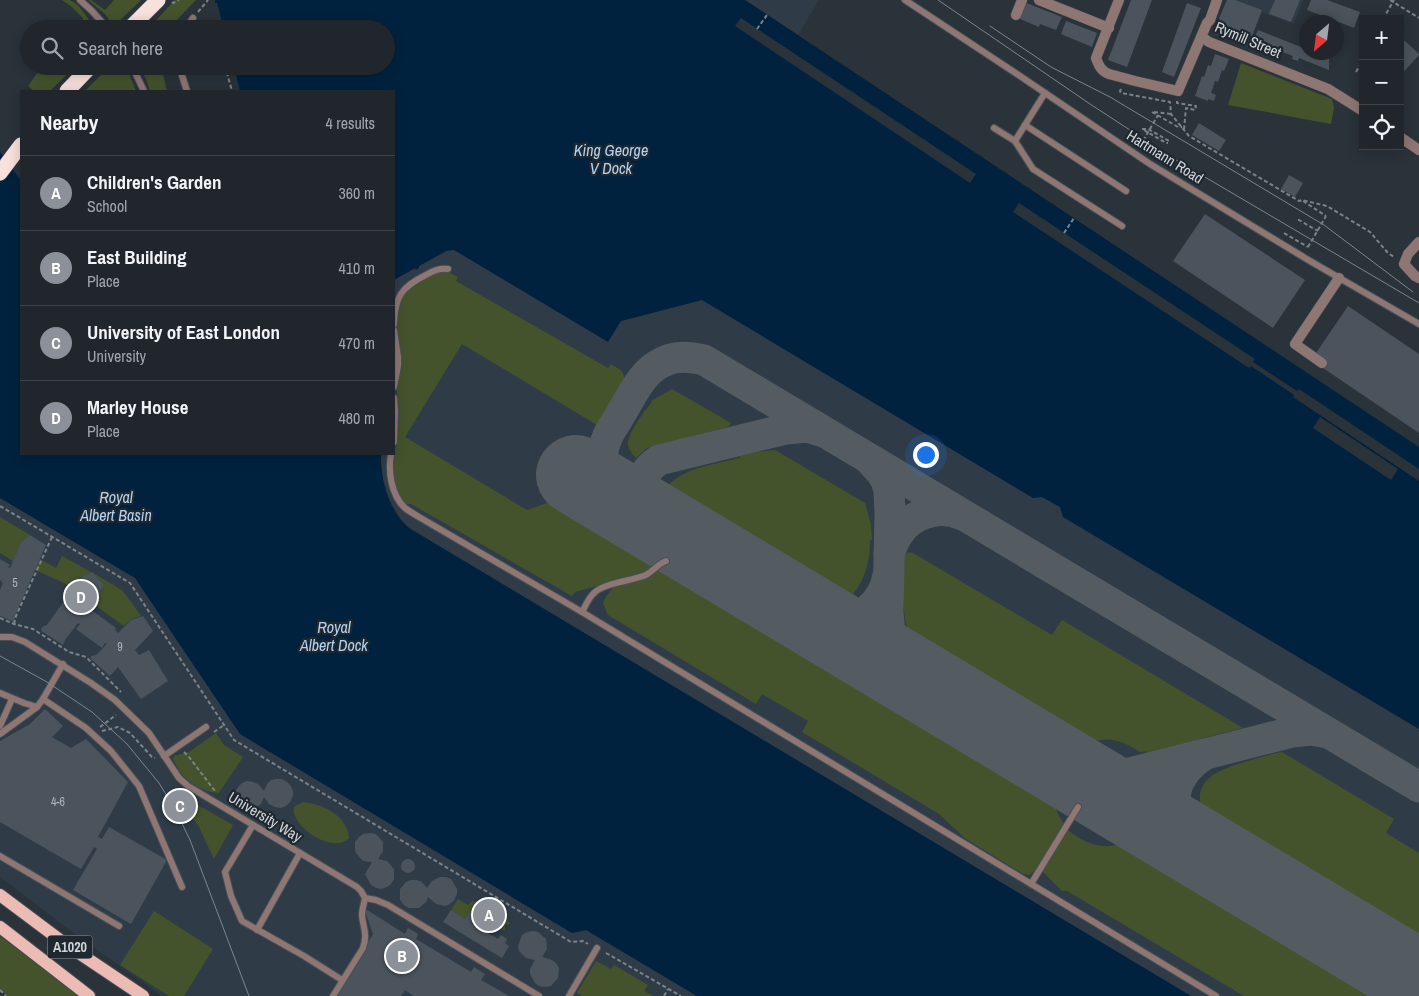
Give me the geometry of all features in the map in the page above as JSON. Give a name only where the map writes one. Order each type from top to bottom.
[{"type":"highway","points":[[138,20],[158,0]]},
{"type":"highway","points":[[68,90],[82,75]]},
{"type":"highway","points":[[0,173],[20,146]]},
{"type":"main road","name":"A1020","points":[[0,895],[64,943],[142,996]]},
{"type":"main road","name":"A1020","points":[[0,927],[89,996]]},
{"type":"street","points":[[1016,15],[1022,0]]},
{"type":"street","points":[[1039,0],[1108,28]]},
{"type":"street","points":[[1119,0],[1096,58],[1102,70],[1109,74],[1175,93],[1202,37],[1217,0]]},
{"type":"street","name":"Rymill Street","points":[[1202,37],[1210,42],[1328,89],[1359,108]]},
{"type":"street","points":[[1404,140],[1419,150]]},
{"type":"street","points":[[1419,242],[1401,262],[1419,278]]},
{"type":"street","points":[[1322,363],[1295,344],[1339,278]]},
{"type":"lane","points":[[80,0],[100,20]]},
{"type":"lane","name":"Hartmann Road","points":[[905,0],[1150,164],[1419,324]]},
{"type":"lane","points":[[136,75],[144,90]]},
{"type":"lane","points":[[183,75],[187,90]]},
{"type":"lane","points":[[1014,141],[1045,93]]},
{"type":"lane","points":[[1025,125],[1126,190]]},
{"type":"lane","points":[[994,128],[1014,141],[1033,169],[1122,226]]},
{"type":"lane","points":[[395,314],[396,304],[401,292],[413,281],[434,271],[443,268],[448,269]]},
{"type":"lane","points":[[395,337],[398,366],[395,382]]},
{"type":"lane","points":[[391,455],[389,463],[392,482],[398,500],[404,507],[419,517],[582,612],[1216,996]]},
{"type":"lane","points":[[582,612],[593,594],[597,591],[646,575],[658,564],[666,561]]},
{"type":"lane","name":"University Way","points":[[1,636],[12,637],[25,642],[101,689],[122,706],[149,733],[182,781],[357,887],[365,898],[388,905],[539,996]]},
{"type":"lane","points":[[0,734],[37,707],[63,664]]},
{"type":"lane","points":[[0,693],[37,707]]},
{"type":"lane","points":[[0,726],[12,699]]},
{"type":"lane","points":[[43,699],[86,728],[111,751],[139,786],[182,887]]},
{"type":"lane","points":[[164,756],[206,726]]},
{"type":"lane","points":[[1031,884],[1078,807]]},
{"type":"lane","points":[[253,825],[225,872],[231,896],[242,921],[342,980]]},
{"type":"lane","points":[[257,930],[300,853]]},
{"type":"lane","points":[[0,856],[119,926]]},
{"type":"lane","points":[[333,996],[362,948],[366,937],[362,915],[365,898]]},
{"type":"lane","points":[[570,996],[597,948]]},
{"type":"path","points":[[170,0],[173,3],[178,0]]},
{"type":"path","points":[[193,18],[208,0]]},
{"type":"path","points":[[1390,0],[1419,18]]},
{"type":"path","points":[[1385,15],[1394,1]]},
{"type":"path","points":[[757,29],[767,15]]},
{"type":"path","points":[[1356,72],[1359,67]]},
{"type":"path","points":[[228,75],[232,90]]},
{"type":"path","points":[[1124,89],[1121,89],[1121,93],[1170,102],[1171,114],[1186,134],[1299,201],[1302,200],[1327,206],[1370,232],[1388,253],[1401,262]]},
{"type":"path","points":[[1175,93],[1176,103],[1196,106],[1195,110],[1186,108],[1183,128]]},
{"type":"path","points":[[1171,114],[1152,112],[1183,128]]},
{"type":"path","points":[[1140,146],[1158,115]]},
{"type":"path","points":[[1142,129],[1148,129],[1168,142],[1166,143],[1148,132],[1142,129]]},
{"type":"path","points":[[1284,232],[1308,247],[1326,216],[1302,200]]},
{"type":"path","points":[[1064,233],[1074,218]]},
{"type":"path","points":[[1298,220],[1318,230]]},
{"type":"path","points":[[0,506],[130,583],[234,740],[571,942],[582,941],[597,948],[681,996]]},
{"type":"path","points":[[14,624],[52,537]]},
{"type":"path","points":[[92,734],[116,715]]},
{"type":"path","points":[[92,734],[118,727],[130,733],[152,757],[157,759]]},
{"type":"path","points":[[184,752],[216,792],[214,795]]},
{"type":"path","points":[[664,996],[668,988]]},
{"type":"path","points":[[0,990],[6,996]]},
{"type":"shaded area","points":[[745,0],[819,0],[798,35]]},
{"type":"shaded area","points":[[1227,0],[1303,0],[1294,24],[1262,12],[1248,47],[1213,34]]},
{"type":"shaded area","points":[[449,250],[454,250],[621,321],[702,300],[1033,498],[1042,497],[1060,507],[1063,517],[1419,729],[1419,996],[1191,996],[409,528],[389,499],[383,480],[381,460],[381,455],[395,455],[395,279]]},
{"type":"shaded area","points":[[0,498],[135,578],[240,734],[572,933],[586,930],[697,996],[162,996],[79,937],[0,877]]},
{"type":"green space","points":[[62,0],[70,0],[78,5],[89,20],[83,20],[83,18]]},
{"type":"green space","points":[[88,0],[91,0],[105,10],[114,0],[141,0],[120,20],[110,20]]},
{"type":"green space","points":[[175,0],[196,0],[177,20],[156,20]]},
{"type":"green space","points":[[1241,63],[1332,99],[1334,108],[1331,124],[1228,105]]},
{"type":"green space","points":[[36,75],[66,75],[51,90],[33,90],[28,86]]},
{"type":"green space","points":[[101,75],[130,75],[136,90],[86,90]]},
{"type":"green space","points":[[144,75],[163,75],[167,90],[150,90]]},
{"type":"green space","points":[[448,272],[458,277],[456,281],[608,368],[611,364],[622,371],[625,379],[597,425],[462,344],[405,437],[527,510],[553,501],[655,561],[649,569],[638,575],[575,592],[572,596],[411,504],[407,504],[400,497],[392,471],[397,440],[397,388],[400,364],[397,316],[401,300],[408,290],[413,285],[437,273]]},
{"type":"green space","points":[[672,389],[731,423],[728,427],[647,448],[636,458],[628,445],[633,429],[651,401]]},
{"type":"green space","points":[[775,450],[865,503],[871,524],[872,540],[870,540],[868,562],[861,582],[853,594],[855,595],[847,600],[665,490],[679,477],[699,468],[740,458],[740,456]]},
{"type":"green space","points":[[0,517],[30,535],[21,542],[13,561],[0,553]]},
{"type":"green space","points":[[909,552],[1052,635],[1062,620],[1243,728],[1147,753],[1146,751],[1140,752],[1127,744],[1108,739],[1086,744],[914,640],[906,623],[904,605],[904,559],[905,555]]},
{"type":"green space","points":[[62,556],[91,572],[81,577],[72,588],[35,570],[40,559],[56,568]]},
{"type":"green space","points":[[662,565],[1054,799],[1057,812],[1064,825],[1035,871],[1029,875],[1023,874],[966,839],[939,814],[802,732],[808,721],[762,694],[756,704],[608,615],[603,603],[614,587],[648,578]]},
{"type":"green space","points":[[92,572],[123,591],[141,616],[131,619],[124,626],[92,603],[104,585]]},
{"type":"green space","points":[[216,733],[224,745],[243,757],[219,793],[205,790],[191,782],[183,776],[173,759],[174,756],[189,752]]},
{"type":"green space","points":[[1282,752],[1394,819],[1386,833],[1419,853],[1419,944],[1203,814],[1200,794],[1203,786],[1214,774],[1241,763]]},
{"type":"green space","points":[[175,792],[233,825],[214,859],[198,825],[174,795]]},
{"type":"green space","points":[[303,802],[318,805],[339,817],[344,823],[349,838],[342,842],[334,843],[324,841],[306,830],[299,823],[294,807]]},
{"type":"green space","points":[[1068,830],[1081,839],[1095,845],[1110,846],[1126,842],[1383,996],[1244,996],[1067,891],[1062,891],[1042,871]]},
{"type":"green space","points":[[458,899],[468,905],[472,901],[488,905],[498,911],[510,924],[505,925],[505,930],[495,929],[470,911],[465,919],[451,910]]},
{"type":"green space","points":[[154,911],[213,949],[184,996],[169,996],[120,965]]},
{"type":"green space","points":[[0,936],[79,996],[7,996],[0,989]]},
{"type":"green space","points":[[596,961],[611,969],[614,965],[648,985],[644,991],[653,996],[582,996],[577,993]]},
{"type":"water","name":"King George V Dock","points":[[215,0],[745,0],[1419,447],[1419,729],[1063,517],[1060,507],[1042,497],[1033,498],[702,300],[621,321],[608,342],[454,250],[446,251],[419,266],[416,270],[415,268],[395,279],[395,90],[240,90],[236,75],[395,75],[395,20],[222,20],[217,3],[215,3]]},
{"type":"water","name":"Royal Albert Dock","points":[[0,152],[20,180],[20,455],[381,455],[382,473],[387,494],[396,513],[409,528],[1191,996],[697,996],[586,930],[572,933],[240,734],[135,578],[0,498]]},
{"type":"pier","points":[[741,18],[976,174],[970,183],[735,26]]},
{"type":"pier","points":[[1019,203],[1255,359],[1253,362],[1297,391],[1299,389],[1419,469],[1419,481],[1293,397],[1294,395],[1251,366],[1249,368],[1013,212]]},
{"type":"pier","points":[[1320,417],[1398,469],[1391,480],[1313,428]]},
{"type":"building","points":[[1131,0],[1152,0],[1127,67],[1108,60]]},
{"type":"building","points":[[1227,0],[1235,0],[1262,10],[1252,36],[1217,23]]},
{"type":"building","points":[[1275,0],[1300,0],[1291,22],[1269,14]]},
{"type":"building","points":[[1311,0],[1327,0],[1360,12],[1354,28],[1344,24],[1344,15],[1320,15],[1307,10]]},
{"type":"building","points":[[1024,2],[1062,17],[1056,30],[1040,24],[1039,27],[1018,18]]},
{"type":"building","points":[[1187,3],[1201,8],[1174,77],[1162,72]]},
{"type":"building","points":[[1066,21],[1097,33],[1092,47],[1061,34]]},
{"type":"building","points":[[1258,30],[1299,46],[1298,61],[1292,59],[1293,56],[1253,41]]},
{"type":"building","points":[[1404,40],[1419,55],[1404,72]]},
{"type":"building","points":[[1215,54],[1229,59],[1224,71],[1222,70],[1218,82],[1215,81],[1211,93],[1216,95],[1214,101],[1208,99],[1208,101],[1195,96],[1202,76],[1204,77],[1208,65],[1211,66]]},
{"type":"building","points":[[1304,60],[1329,60],[1329,70]]},
{"type":"building","points":[[1199,123],[1226,140],[1219,151],[1192,135]]},
{"type":"building","points":[[1289,175],[1303,183],[1295,197],[1281,189]]},
{"type":"building","points":[[1205,214],[1305,280],[1273,328],[1173,261]]},
{"type":"building","points":[[1348,306],[1419,354],[1419,433],[1320,366],[1316,353]]},
{"type":"building","points":[[30,535],[46,545],[14,622],[0,616],[0,590],[3,583],[0,580],[0,559],[10,565],[8,567],[10,568],[21,542]]},
{"type":"building","points":[[92,572],[104,585],[87,610],[89,612],[90,609],[116,628],[115,630],[118,633],[131,620],[143,616],[153,631],[135,650],[139,655],[149,650],[168,681],[141,699],[118,667],[110,676],[91,659],[91,656],[96,655],[107,644],[105,643],[102,648],[76,629],[80,624],[78,623],[63,645],[41,630],[42,627],[47,625],[81,577]]},
{"type":"building","points":[[45,709],[63,726],[52,737],[71,748],[86,739],[128,782],[98,837],[102,839],[109,827],[167,860],[131,924],[73,890],[97,849],[94,847],[81,869],[0,822],[0,741],[30,724]]},
{"type":"building","points":[[282,779],[287,782],[293,791],[293,796],[286,806],[281,808],[275,807],[269,804],[264,797],[261,804],[252,810],[241,808],[236,803],[235,792],[242,783],[247,781],[253,782],[258,784],[264,791],[271,780]]},
{"type":"building","points":[[370,833],[376,834],[383,842],[383,851],[378,859],[387,861],[394,869],[394,879],[391,884],[381,889],[371,885],[365,874],[372,862],[363,861],[356,853],[355,848],[355,842],[359,837]]},
{"type":"building","points":[[405,859],[411,859],[415,866],[411,873],[405,873],[401,869],[401,863]]},
{"type":"building","points":[[440,877],[451,879],[457,889],[457,894],[450,904],[445,906],[436,904],[428,897],[426,902],[419,908],[409,908],[400,900],[400,889],[406,882],[416,880],[422,882],[427,888],[432,881]]},
{"type":"building","points":[[364,908],[405,934],[408,928],[418,934],[416,939],[471,972],[474,967],[485,974],[481,980],[509,996],[414,996],[405,990],[401,996],[336,996],[373,934]]},
{"type":"building","points":[[451,910],[465,919],[470,911],[477,916],[472,924],[498,939],[501,935],[507,939],[505,943],[509,946],[502,958],[443,922]]},
{"type":"building","points":[[533,931],[538,932],[546,939],[547,949],[542,957],[552,960],[559,968],[558,978],[551,986],[539,986],[535,983],[530,974],[530,969],[535,960],[526,958],[519,951],[518,946],[522,935]]},
{"type":"taxiway","points":[[628,506],[611,488],[603,471],[603,452],[610,432],[638,385],[655,366],[678,358],[688,357],[704,360],[1419,787]]},
{"type":"taxiway","points":[[654,522],[643,506],[640,490],[645,474],[659,460],[786,429],[807,427],[820,431]]},
{"type":"taxiway","points":[[870,460],[886,480],[889,491],[888,613],[890,633],[902,661],[925,685]]},
{"type":"taxiway","points":[[889,554],[894,540],[911,520],[936,511],[954,512],[962,515]]},
{"type":"taxiway","points":[[809,615],[832,621],[842,621],[861,614],[869,609],[882,594],[888,575]]},
{"type":"taxiway","points":[[1191,843],[1181,829],[1176,816],[1175,794],[1182,776],[1197,760],[1206,754],[1292,732],[1311,730],[1328,733]]},
{"type":"taxiway","points":[[1067,769],[1090,777],[1114,777],[1204,754]]},
{"type":"runway","points":[[576,475],[1419,980]]},
{"type":"tram line","points":[[938,0],[1090,104],[1176,160],[1419,303]]},
{"type":"tram line","points":[[990,26],[1051,67],[1110,97],[1324,225],[1413,292]]},
{"type":"tram line","points":[[0,656],[47,682],[92,712],[127,744],[159,783],[175,809],[190,840],[249,996]]},
{"type":"place","name":"Marley House","points":[[81,597]]},
{"type":"place","name":"University of East London","points":[[180,806]]},
{"type":"place","name":"Children's Garden","points":[[489,915]]},
{"type":"place","name":"East Building","points":[[402,956]]},
{"type":"water label","name":"Royal Albert Basin","points":[[116,506]]}]
